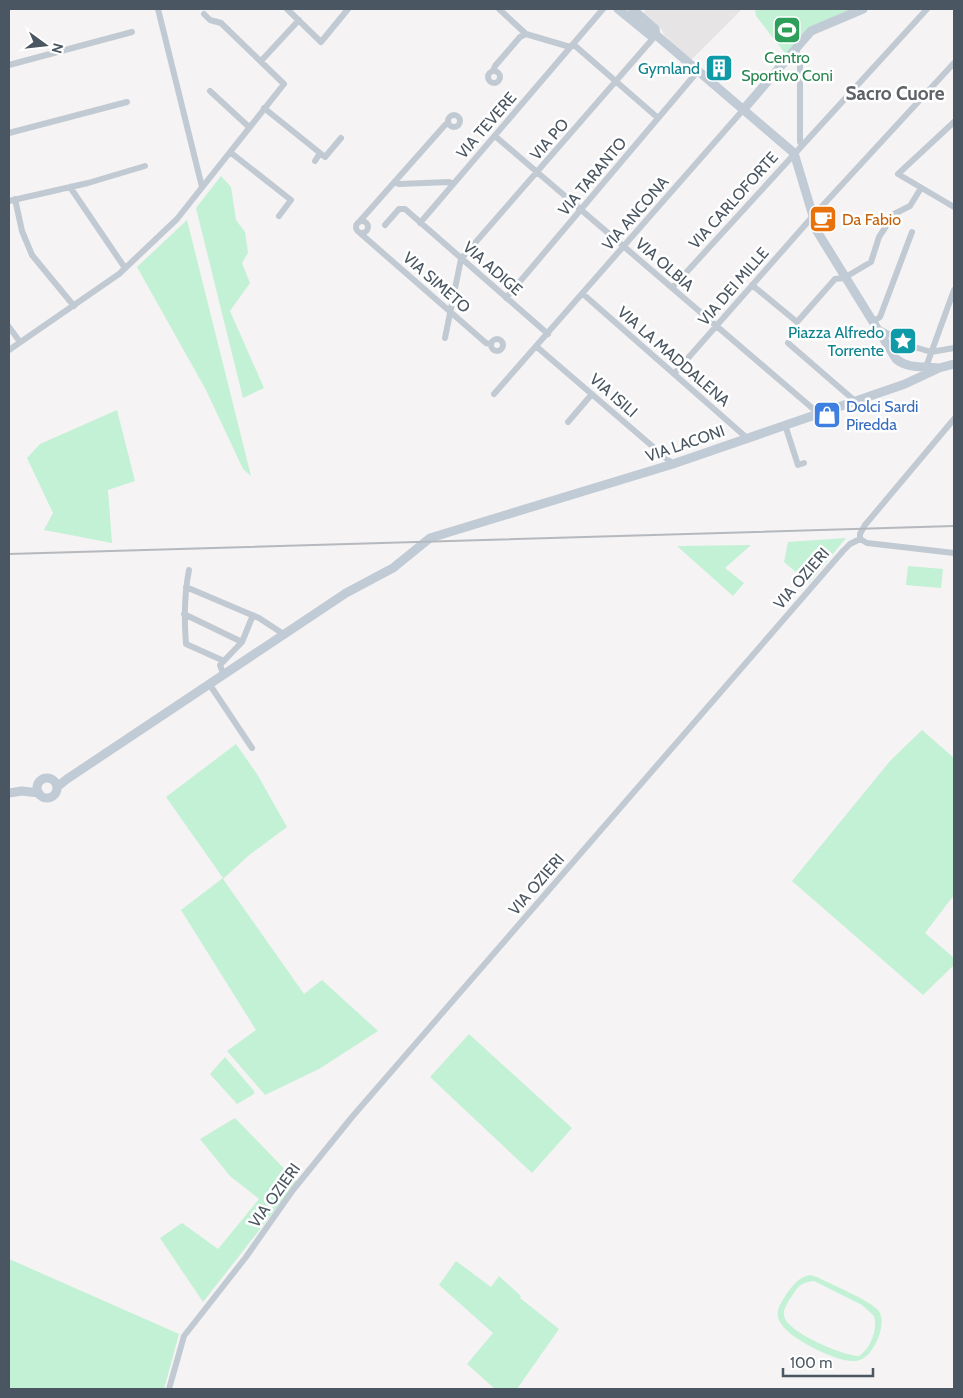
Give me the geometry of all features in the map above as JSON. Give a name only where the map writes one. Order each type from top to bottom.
[{"type":"street","points":[[158,9],[202,187]]},
{"type":"street","points":[[287,9],[321,42],[348,9]]},
{"type":"street","points":[[499,9],[526,34],[572,45],[658,118]]},
{"type":"street","name":"VIA TEVERE","points":[[420,223],[603,9]]},
{"type":"street","points":[[618,9],[650,35],[656,35]]},
{"type":"street","points":[[632,9],[655,29],[656,35],[794,153],[815,228],[844,278],[896,359],[902,364],[917,368],[926,366],[938,368]]},
{"type":"street","points":[[743,110],[811,31],[863,9]]},
{"type":"street","name":"VIA CARLOFORTE","points":[[672,288],[927,9]]},
{"type":"street","points":[[9,350],[119,274],[178,219],[284,84],[221,23],[210,20],[204,14]]},
{"type":"street","points":[[261,61],[299,20]]},
{"type":"street","points":[[9,65],[132,32]]},
{"type":"street","points":[[494,71],[495,66],[520,37],[526,34]]},
{"type":"street","name":"VIA PO","points":[[462,259],[656,35]]},
{"type":"street","points":[[796,50],[800,59],[800,142],[802,145]]},
{"type":"street","name":"VIA DEI MILLE","points":[[674,374],[813,216],[954,63]]},
{"type":"street","name":"VIA TARANTO","points":[[506,298],[698,72]]},
{"type":"street","points":[[210,91],[249,127]]},
{"type":"street","points":[[9,133],[127,102]]},
{"type":"street","points":[[264,108],[325,157],[341,138]]},
{"type":"street","name":"VIA ANCONA","points":[[494,394],[743,110]]},
{"type":"street","points":[[954,122],[898,174],[954,207]]},
{"type":"street","points":[[362,222],[368,226],[363,232],[356,228],[362,222],[364,215],[448,123]]},
{"type":"street","name":"VIA OLBIA","points":[[494,136],[818,414]]},
{"type":"street","points":[[230,152],[291,200],[279,216]]},
{"type":"street","points":[[315,161],[320,153]]},
{"type":"street","points":[[74,306],[32,254],[12,200],[88,184],[145,166]]},
{"type":"street","points":[[395,182],[398,184],[449,182],[453,184]]},
{"type":"street","points":[[70,187],[125,268]]},
{"type":"street","points":[[752,285],[797,322],[836,278],[844,278],[871,262],[879,237],[894,214],[910,206],[921,188]]},
{"type":"street","points":[[385,224],[399,210],[405,209],[420,223]]},
{"type":"street","name":"VIA ADIGE","points":[[420,223],[548,334]]},
{"type":"street","name":"VIA SIMETO","points":[[363,232],[366,240],[486,343],[492,344]]},
{"type":"street","points":[[874,325],[880,316],[912,232]]},
{"type":"street","points":[[445,338],[462,259]]},
{"type":"street","points":[[926,366],[954,290]]},
{"type":"street","name":"VIA LA MADDALENA","points":[[583,294],[747,438]]},
{"type":"street","points":[[874,325],[912,346],[931,352],[954,348]]},
{"type":"street","points":[[9,327],[20,342]]},
{"type":"street","points":[[788,343],[855,401]]},
{"type":"street","name":"VIA ISILI","points":[[537,346],[673,464]]},
{"type":"street","points":[[902,364],[910,382]]},
{"type":"street","name":"VIA LACONI","points":[[56,784],[67,779],[346,594],[393,568],[430,538],[673,464],[910,382],[938,368],[954,364]]},
{"type":"street","points":[[568,422],[592,394]]},
{"type":"street","name":"VIA OZIERI","points":[[169,1389],[184,1336],[246,1257],[297,1185],[365,1102],[836,558],[850,544],[860,539],[860,534],[866,525],[954,419]]},
{"type":"street","points":[[785,425],[798,465],[804,463]]},
{"type":"street","points":[[860,539],[867,543],[954,553]]},
{"type":"street","points":[[190,570],[186,587],[184,614],[186,644],[224,660]]},
{"type":"street","points":[[186,587],[253,615],[285,635]]},
{"type":"street","points":[[184,614],[242,642]]},
{"type":"street","points":[[224,676],[220,666],[242,642],[253,615]]},
{"type":"street","points":[[210,685],[252,748]]},
{"type":"street","points":[[44,778],[50,778],[56,784],[56,792],[50,797],[44,797],[39,788],[44,778]]},
{"type":"street","points":[[9,793],[39,788]]},
{"type":"shaded area","points":[[647,9],[742,9],[691,60],[643,13]]},
{"type":"green space","name":"Centro Sportivo Coni","points":[[755,9],[852,9],[810,27],[787,56],[756,16]]},
{"type":"green space","points":[[221,176],[231,187],[236,220],[245,232],[248,253],[242,263],[250,283],[230,311],[264,388],[243,398],[196,208]]},
{"type":"green space","points":[[187,220],[251,476],[243,469],[206,390],[137,267]]},
{"type":"green space","points":[[117,410],[135,481],[108,490],[112,543],[44,530],[53,513],[27,458],[40,444]]},
{"type":"green space","points":[[846,538],[809,583],[784,562],[788,542]]},
{"type":"green space","points":[[751,545],[725,568],[744,583],[733,596],[677,546]]},
{"type":"green space","points":[[908,566],[943,569],[941,588],[906,585]]},
{"type":"green space","points":[[922,730],[954,758],[954,895],[925,933],[954,958],[954,965],[923,995],[792,881],[890,761]]},
{"type":"green space","points":[[236,744],[257,774],[287,827],[248,856],[223,879],[304,994],[322,980],[378,1031],[319,1069],[265,1095],[227,1051],[256,1030],[181,910],[223,878],[166,797]]},
{"type":"green space","points":[[469,1034],[572,1128],[532,1173],[430,1077]]},
{"type":"green space","points":[[225,1057],[254,1091],[254,1094],[237,1104],[210,1074]]},
{"type":"green space","points":[[235,1118],[297,1182],[203,1302],[160,1238],[182,1223],[218,1249],[259,1199],[230,1176],[200,1139]]},
{"type":"green space","points":[[9,1259],[179,1334],[164,1389],[9,1389]]},
{"type":"green space","points":[[456,1261],[491,1287],[499,1276],[521,1296],[520,1298],[559,1329],[517,1389],[495,1389],[467,1364],[493,1333],[439,1285]]},
{"type":"green space","points":[[806,1276],[817,1277],[857,1296],[877,1309],[882,1321],[881,1328],[876,1343],[867,1356],[856,1361],[836,1358],[806,1344],[787,1331],[781,1324],[778,1317],[780,1305],[794,1284]],"holes":[[[810,1281],[814,1281],[862,1305],[874,1316],[875,1327],[870,1343],[859,1356],[841,1352],[816,1342],[794,1329],[787,1322],[784,1315],[785,1307],[795,1291],[799,1286]]]},
{"type":"railway","points":[[9,554],[954,526]]},
{"type":"place","name":"Centro Sportivo Coni","points":[[787,30]]},
{"type":"place","name":"Gymland","points":[[719,68]]},
{"type":"place","name":"Da Fabio","points":[[823,219]]},
{"type":"place","name":"Piazza Alfredo Torrente","points":[[903,341]]},
{"type":"place","name":"Dolci Sardi Piredda","points":[[827,415]]},
{"type":"district","name":"Sacro Cuore","points":[[895,93]]}]
